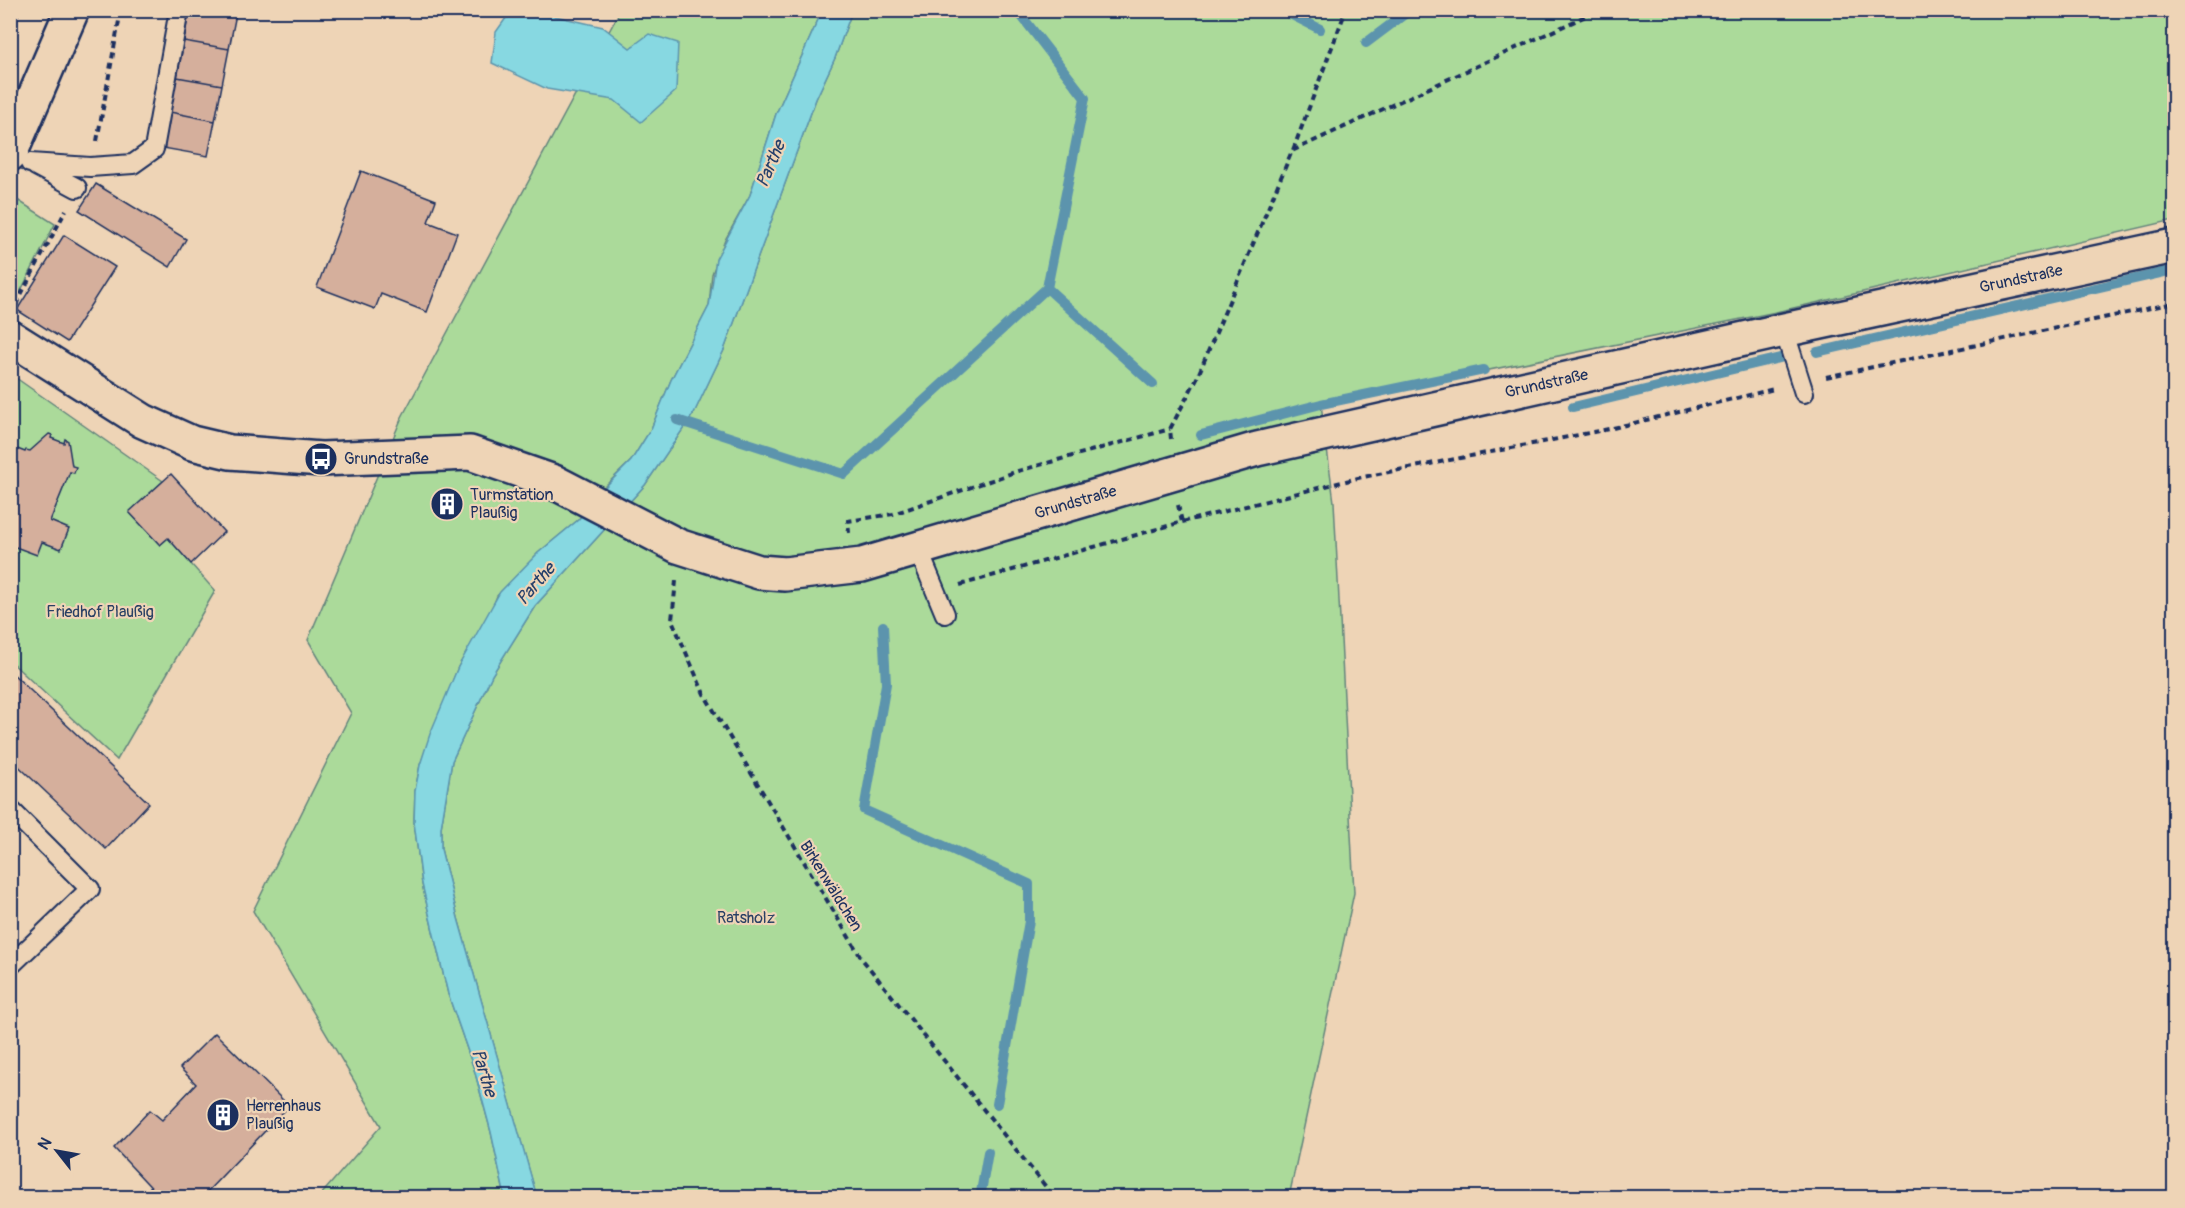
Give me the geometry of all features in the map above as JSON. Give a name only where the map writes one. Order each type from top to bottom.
[{"type":"street","points":[[17,157],[72,10]]},
{"type":"street","name":"Grundstraße","points":[[10,337],[143,421],[192,443],[230,452],[321,459],[470,453],[554,482],[678,546],[759,572],[785,574],[862,565],[1257,449],[1784,330],[2175,246]]},
{"type":"lane","points":[[17,157],[90,167],[133,164],[154,149],[179,10]]},
{"type":"lane","points":[[17,157],[77,188]]},
{"type":"lane","points":[[1784,330],[1802,388]]},
{"type":"lane","points":[[918,549],[945,614]]},
{"type":"lane","points":[[10,809],[90,889],[10,966]]},
{"type":"path","points":[[10,28],[19,10]]},
{"type":"path","points":[[849,529],[848,521],[893,514],[1018,471],[1170,429],[1197,378],[1292,151],[1346,10]]},
{"type":"path","points":[[1292,151],[1590,14],[1613,10]]},
{"type":"path","points":[[936,592],[1182,522],[1358,478],[1609,429],[1802,388],[2175,303]]},
{"type":"path","name":"Birkenwäldchen","points":[[678,546],[672,620],[710,703],[862,958],[1055,1197]]},
{"type":"green space","points":[[620,11],[822,11],[776,114],[750,195],[725,240],[712,274],[709,306],[671,380],[651,429],[631,461],[604,487],[578,520],[538,553],[497,596],[491,611],[458,667],[420,765],[415,791],[414,822],[422,884],[448,994],[474,1069],[491,1132],[505,1197],[319,1197],[381,1126],[253,911],[351,713],[308,640],[402,417]]},
{"type":"green space","name":"Ratsholz","points":[[852,11],[2174,11],[2174,220],[1776,312],[1321,404],[1334,502],[1354,893],[1289,1197],[537,1198],[458,918],[441,849],[441,828],[452,761],[492,675],[535,606],[645,485],[694,413],[724,350],[816,99],[835,58]]},
{"type":"green space","points":[[10,197],[55,224],[11,310]]},
{"type":"green space","name":"Friedhof Plaußig","points":[[16,378],[163,481],[130,512],[160,545],[168,538],[215,591],[117,760],[11,662],[10,380]]},
{"type":"water","points":[[533,11],[603,27],[630,48],[649,34],[678,43],[676,91],[641,122],[614,100],[547,89],[492,63],[496,32],[506,18]]},
{"type":"water","name":"Parthe","points":[[822,11],[852,11],[835,58],[816,99],[724,350],[694,413],[645,485],[535,606],[492,675],[452,761],[441,828],[441,849],[458,918],[537,1197],[505,1197],[491,1132],[474,1069],[448,994],[422,884],[414,822],[415,791],[420,765],[430,734],[458,667],[500,592],[538,553],[578,520],[605,487],[631,461],[651,429],[671,380],[709,306],[716,259],[750,195],[776,114]]},
{"type":"building","points":[[189,10],[236,14],[229,49],[184,41]]},
{"type":"building","points":[[184,41],[229,49],[222,85],[177,77]]},
{"type":"building","points":[[177,77],[222,85],[215,121],[170,112]]},
{"type":"building","points":[[170,112],[215,121],[208,156],[163,148]]},
{"type":"building","points":[[361,171],[436,200],[428,222],[457,233],[427,312],[381,294],[375,309],[317,287]]},
{"type":"building","points":[[96,184],[186,239],[170,267],[79,210]]},
{"type":"building","points":[[64,235],[115,267],[67,342],[17,310]]},
{"type":"building","points":[[49,434],[52,435],[51,438],[64,443],[65,439],[68,441],[72,466],[76,467],[74,473],[70,472],[50,521],[69,529],[61,549],[42,542],[37,555],[10,545],[10,499],[17,482],[10,479],[10,446],[25,452],[30,451]]},
{"type":"building","points":[[171,474],[224,532],[191,564],[168,538],[160,545],[129,512]]},
{"type":"building","name":"Turmstation Plaußig","points":[[440,493],[457,497],[454,513],[437,510]]},
{"type":"building","points":[[10,671],[149,803],[106,849],[10,758]]},
{"type":"building","name":"Herrenhaus Plaußig","points":[[215,1033],[289,1106],[201,1198],[161,1198],[114,1148],[150,1110],[162,1120],[196,1084],[180,1068]]},
{"type":"waterway","points":[[677,420],[844,474],[1047,288],[1085,98],[1017,10]]},
{"type":"waterway","points":[[1282,10],[1320,29]]},
{"type":"waterway","points":[[1366,43],[1410,10]]},
{"type":"waterway","points":[[1817,352],[2174,270]]},
{"type":"waterway","points":[[1047,288],[1153,384]]},
{"type":"waterway","points":[[1573,407],[1784,357]]},
{"type":"waterway","points":[[1201,435],[1321,404],[1484,370]]},
{"type":"waterway","points":[[883,626],[886,684],[864,810],[1029,884],[1029,921],[997,1104]]},
{"type":"waterway","points":[[980,1198],[988,1152]]},
{"type":"place","name":"Grundstraße","points":[[321,459]]},
{"type":"place","name":"Turmstation Plaußig","points":[[447,504]]},
{"type":"place","name":"Herrenhaus Plaußig","points":[[223,1115]]}]
